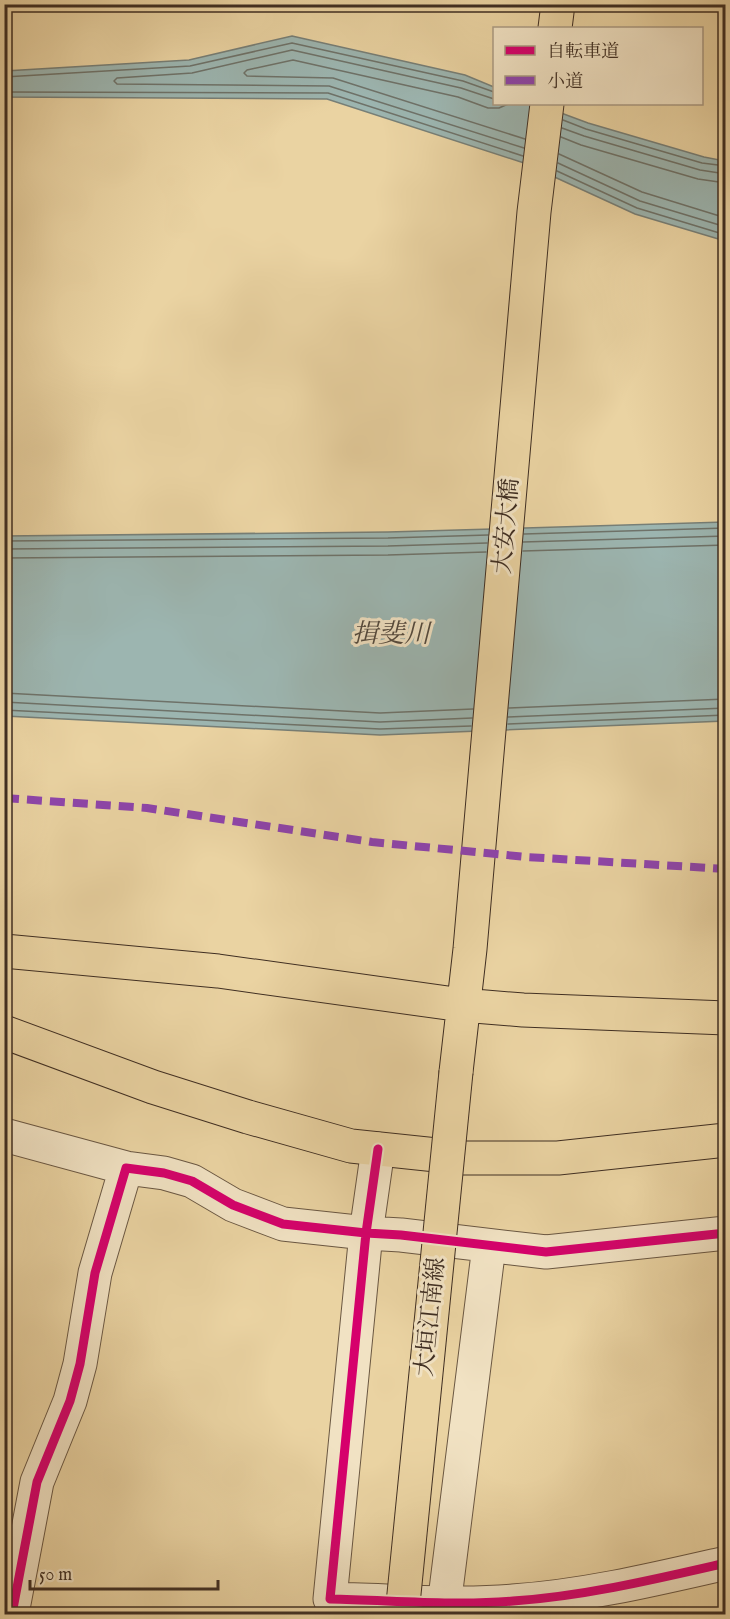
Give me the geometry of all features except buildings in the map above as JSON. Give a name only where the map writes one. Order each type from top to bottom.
[{"type":"main road","points":[[555,27],[558,4]]},
{"type":"main road","name":"大安大橋","points":[[470,949],[534,212],[547,105]]},
{"type":"main road","name":"大垣江南線","points":[[402,1614],[462,1005],[470,949]]},
{"type":"main road","points":[[4,951],[218,971],[462,1005],[523,1010],[726,1018]]},
{"type":"main road","points":[[4,1032],[153,1087],[227,1111],[351,1146],[465,1158],[558,1158],[726,1140]]},
{"type":"street","points":[[4,1135],[126,1168],[164,1173],[192,1181],[233,1204],[283,1224],[546,1252],[726,1233]]},
{"type":"street","points":[[378,1149],[366,1233],[329,1607],[444,1608],[511,1602],[652,1580],[726,1563]]},
{"type":"street","points":[[10,1602],[38,1482],[70,1401],[80,1364],[95,1273],[126,1168]]},
{"type":"street","points":[[444,1608],[489,1246]]},
{"type":"water","points":[[292,36],[465,75],[493,87],[493,105],[540,105],[588,123],[725,161],[725,241],[635,214],[524,163],[327,99],[5,97],[5,71],[189,60]]},
{"type":"water","name":"揖斐川","points":[[725,522],[725,721],[380,735],[5,716],[4,536],[388,532]]},
{"type":"marked path","points":[[4,798],[147,808],[372,842],[527,857],[726,869]]},
{"type":"cycle path","points":[[12,1614],[37,1482],[70,1401],[80,1364],[95,1273],[126,1168],[164,1173],[192,1181],[233,1205],[283,1224],[366,1233],[378,1149]]},
{"type":"cycle path","points":[[726,1233],[546,1252],[366,1233],[330,1599],[468,1603],[540,1599],[620,1586],[726,1563]]}]
